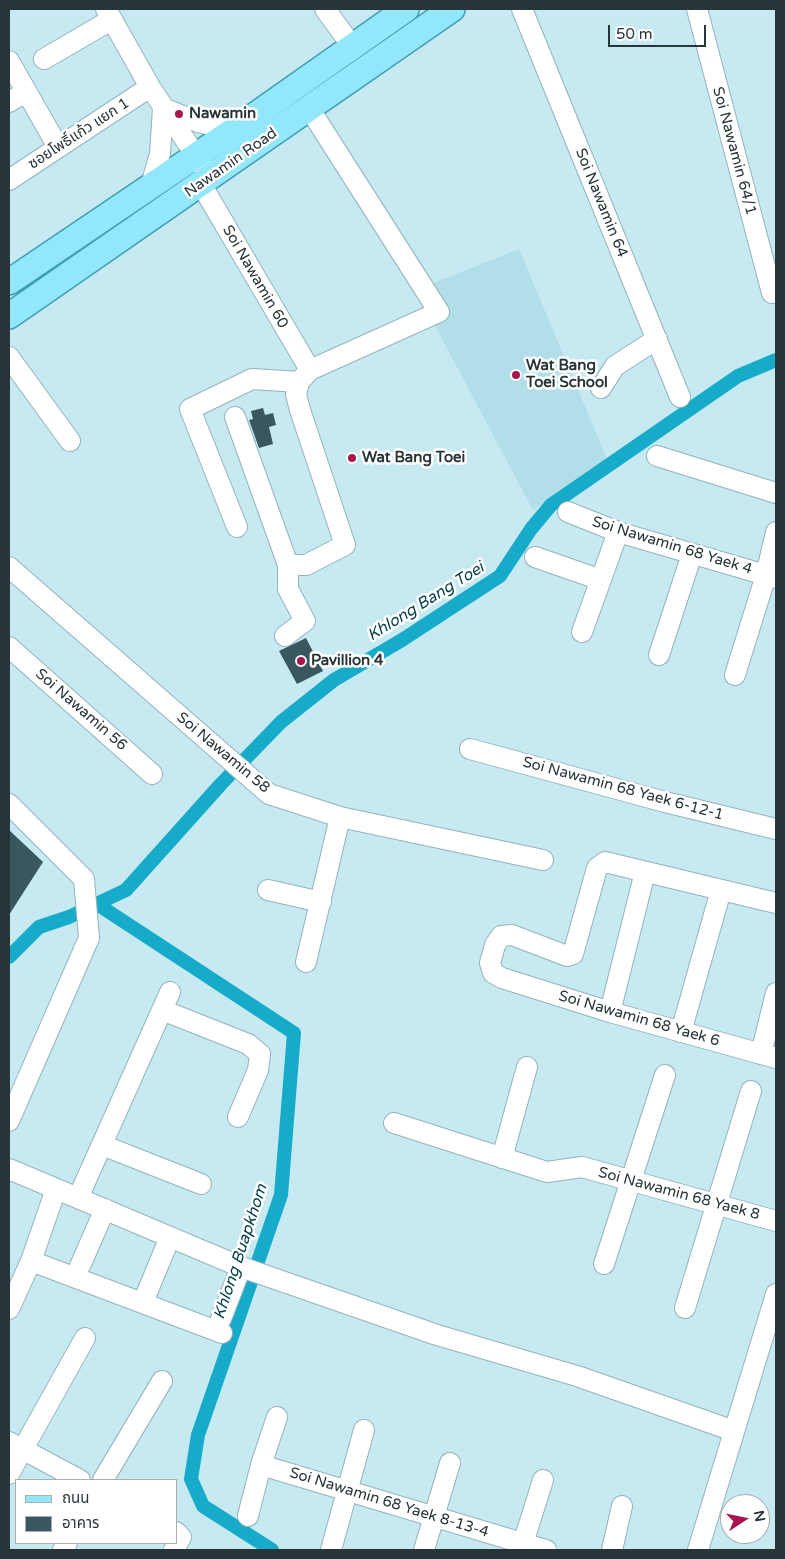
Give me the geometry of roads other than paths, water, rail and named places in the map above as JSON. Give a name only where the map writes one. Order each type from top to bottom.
[{"type":"main road","name":"Nawamin Road","points":[[9,282],[234,130],[406,9]]},
{"type":"main road","name":"Nawamin Road","points":[[9,316],[452,9]]},
{"type":"street","points":[[325,9],[352,46]]},
{"type":"street","name":"Soi Nawamin 64","points":[[522,9],[680,397]]},
{"type":"street","name":"Soi Nawamin 64/1","points":[[697,9],[772,293]]},
{"type":"street","points":[[44,59],[109,14]]},
{"type":"street","name":"Soi Nawamin 60","points":[[109,14],[150,87],[195,155],[305,376]]},
{"type":"street","points":[[9,60],[17,97],[58,147]]},
{"type":"street","name":"ซอยโพธิ์แก้ว แยก 1","points":[[9,180],[150,87]]},
{"type":"street","points":[[151,185],[160,154],[163,108],[198,122],[234,130]]},
{"type":"street","points":[[237,527],[190,409],[252,379],[305,376],[439,312],[309,108]]},
{"type":"street","points":[[601,388],[616,366],[657,340]]},
{"type":"street","points":[[9,357],[70,441]]},
{"type":"street","points":[[288,565],[306,565],[345,545],[296,394],[305,376]]},
{"type":"street","points":[[235,417],[288,565],[288,589],[305,622],[285,636]]},
{"type":"street","points":[[657,456],[776,493]]},
{"type":"street","name":"Soi Nawamin 68 Yaek 4","points":[[568,512],[618,532],[771,577]]},
{"type":"street","points":[[582,632],[618,532]]},
{"type":"street","points":[[735,674],[771,577],[776,532]]},
{"type":"street","points":[[659,655],[692,554]]},
{"type":"street","points":[[535,557],[601,580]]},
{"type":"street","name":"Soi Nawamin 58","points":[[9,567],[269,794],[340,817],[543,860]]},
{"type":"street","name":"Soi Nawamin 56","points":[[9,647],[152,774]]},
{"type":"street","name":"Soi Nawamin 68 Yaek 6-12-1","points":[[470,748],[664,802],[776,828]]},
{"type":"street","points":[[9,804],[84,879],[88,938],[9,1121]]},
{"type":"street","points":[[306,962],[340,817]]},
{"type":"street","name":"Soi Nawamin 68 Yaek 6","points":[[645,872],[604,862],[597,868],[573,954],[567,956],[512,935],[501,936],[495,945],[490,963],[493,973],[502,978],[610,1012],[768,1056]]},
{"type":"street","points":[[610,1012],[645,872],[776,904]]},
{"type":"street","points":[[268,890],[321,902]]},
{"type":"street","points":[[681,1032],[721,890]]},
{"type":"street","points":[[78,1198],[170,992]]},
{"type":"street","points":[[768,1056],[776,994]]},
{"type":"street","points":[[162,1010],[248,1044],[260,1054],[258,1070],[238,1117]]},
{"type":"street","points":[[394,1123],[502,1158],[527,1067]]},
{"type":"street","points":[[604,1264],[665,1075]]},
{"type":"street","points":[[685,1308],[752,1092]]},
{"type":"street","points":[[102,1145],[201,1184]]},
{"type":"street","name":"Soi Nawamin 68 Yaek 8","points":[[502,1158],[548,1172],[582,1168],[776,1221]]},
{"type":"street","points":[[9,1169],[170,1237],[284,1282],[437,1335],[577,1376],[734,1430]]},
{"type":"street","points":[[9,1309],[32,1261],[56,1189]]},
{"type":"street","points":[[80,1266],[105,1209]]},
{"type":"street","points":[[146,1294],[170,1237]]},
{"type":"street","points":[[32,1261],[221,1326],[246,1268]]},
{"type":"street","points":[[698,1550],[776,1294]]},
{"type":"street","points":[[9,1474],[16,1446],[85,1338]]},
{"type":"street","points":[[104,1479],[162,1380]]},
{"type":"street","points":[[248,1516],[261,1465],[277,1418]]},
{"type":"street","points":[[332,1550],[364,1430]]},
{"type":"street","points":[[16,1446],[78,1479]]},
{"type":"street","points":[[424,1550],[450,1463]]},
{"type":"street","name":"Soi Nawamin 68 Yaek 8-13-4","points":[[261,1465],[522,1547],[546,1550]]},
{"type":"street","points":[[522,1547],[543,1480]]},
{"type":"street","points":[[612,1550],[622,1506]]},
{"type":"waterway","name":"Khlong Bang Toei","points":[[9,957],[39,927],[69,917],[126,890],[221,784],[281,722],[334,680],[402,640],[500,576],[531,529],[551,505],[738,376],[776,360]]},
{"type":"waterway","name":"Khlong Buapkhom","points":[[97,904],[294,1033],[281,1195],[198,1435],[191,1479],[203,1506],[272,1550]]},
{"type":"place","name":"Nawamin","points":[[179,114]]},
{"type":"place","name":"Wat Bang Toei School","points":[[516,375]]},
{"type":"place","name":"Wat Bang Toei","points":[[352,458]]},
{"type":"place","name":"Pavillion 4","points":[[301,661]]}]
